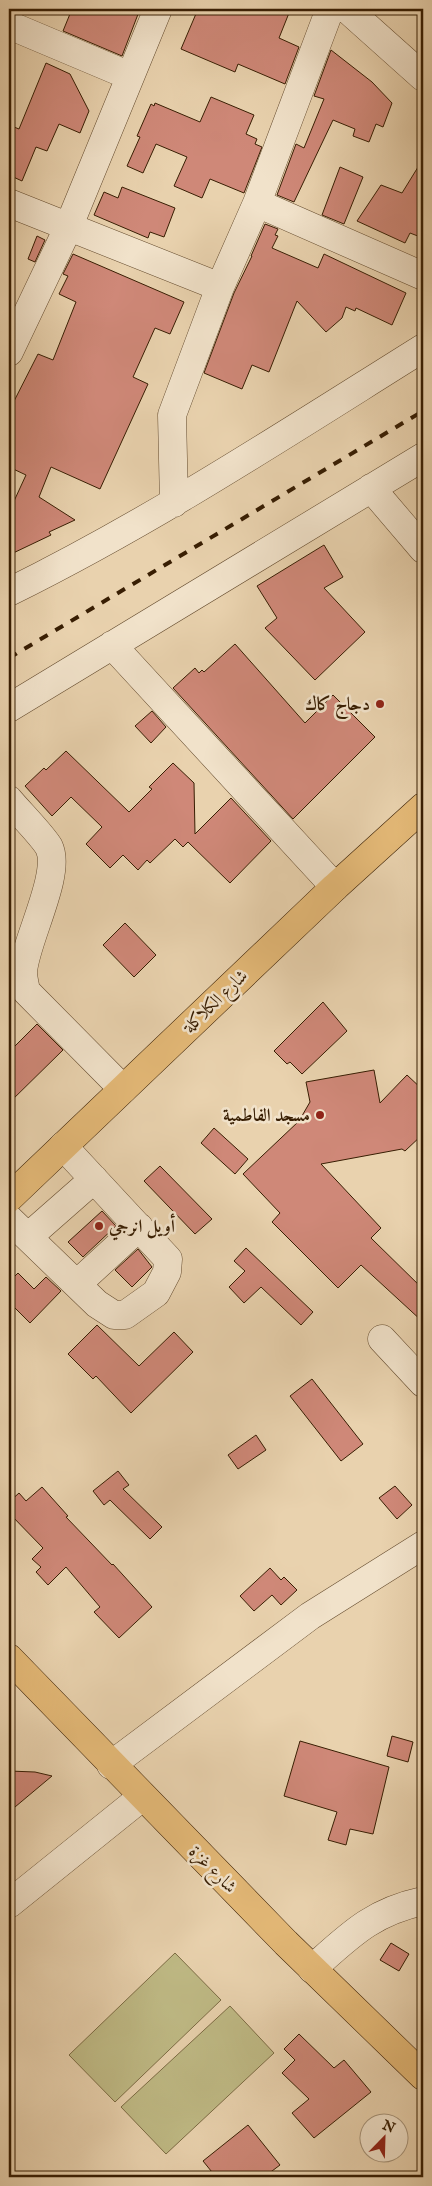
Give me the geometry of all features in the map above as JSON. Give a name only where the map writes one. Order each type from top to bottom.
[{"type":"main road","name":"شارع الكلاكلة","points":[[9,1198],[334,887],[423,807]]},
{"type":"main road","name":"شارع غزة","points":[[9,1658],[142,1797],[312,1969],[423,2076]]},
{"type":"street","points":[[9,352],[68,228],[158,9]]},
{"type":"street","points":[[174,503],[172,415],[220,287],[257,203],[330,9]]},
{"type":"street","points":[[347,9],[423,77]]},
{"type":"street","points":[[9,25],[130,76]]},
{"type":"street","points":[[9,203],[220,287]]},
{"type":"street","points":[[257,203],[423,276]]},
{"type":"street","points":[[9,592],[69,563],[174,503],[423,348]]},
{"type":"street","points":[[9,708],[423,456]]},
{"type":"street","points":[[371,488],[423,549]]},
{"type":"street","points":[[112,645],[334,887]]},
{"type":"street","points":[[9,800],[49,847],[51,863],[50,879],[26,955],[23,974],[26,991],[123,1089]]},
{"type":"street","points":[[63,1146],[94,1179],[168,1259],[167,1272],[156,1293],[125,1315],[114,1315],[97,1304],[18,1228],[94,1179]]},
{"type":"street","points":[[77,1284],[139,1228]]},
{"type":"street","points":[[382,1339],[423,1383]]},
{"type":"street","points":[[111,1765],[310,1616],[423,1545]]},
{"type":"street","points":[[9,1904],[142,1797]]},
{"type":"street","points":[[312,1969],[374,1917],[402,1906],[423,1901]]},
{"type":"shaded area","points":[[175,1953],[221,2000],[115,2102],[69,2055]]},
{"type":"shaded area","points":[[230,2006],[274,2053],[166,2154],[121,2107]]},
{"type":"building","points":[[72,9],[140,9],[122,56],[63,31]]},
{"type":"building","points":[[198,9],[279,9],[289,13],[279,38],[299,47],[285,84],[238,64],[235,72],[181,49]]},
{"type":"building","points":[[331,50],[372,82],[392,103],[383,127],[376,124],[369,142],[353,136],[355,129],[333,120],[294,202],[277,195],[296,144],[304,148],[324,99],[314,96]]},
{"type":"building","points":[[46,63],[70,74],[89,111],[80,133],[59,124],[47,151],[36,147],[22,181],[9,175],[9,125],[19,129]]},
{"type":"building","points":[[211,97],[254,115],[246,134],[257,139],[255,144],[262,147],[244,193],[210,179],[202,198],[174,186],[187,157],[156,144],[143,173],[127,166],[140,137],[137,136],[151,104],[154,106],[155,103],[200,122]]},
{"type":"building","points":[[423,159],[423,238],[410,233],[405,243],[357,221],[381,185],[402,193]]},
{"type":"building","points":[[340,167],[363,177],[344,224],[322,215]]},
{"type":"building","points":[[122,187],[175,208],[164,237],[150,232],[148,238],[94,215],[104,192],[118,198]]},
{"type":"building","points":[[265,224],[278,229],[275,235],[278,236],[272,248],[318,268],[324,254],[406,293],[392,325],[356,308],[355,311],[346,307],[342,318],[326,332],[297,301],[269,372],[252,365],[242,389],[204,373],[234,293]]},
{"type":"building","points":[[37,236],[45,240],[35,262],[28,259]]},
{"type":"building","points":[[73,254],[184,302],[170,334],[155,328],[133,377],[148,384],[100,489],[51,467],[39,497],[75,520],[49,532],[51,535],[9,555],[9,512],[26,475],[9,467],[9,411],[38,354],[53,360],[76,302],[59,294],[68,276],[63,274]]},
{"type":"building","points":[[324,545],[343,577],[324,588],[365,632],[315,680],[265,628],[277,618],[257,586]]},
{"type":"building","points":[[235,644],[305,723],[333,695],[375,737],[293,819],[173,688],[195,668],[199,673],[202,670],[204,672]]},
{"type":"building","points":[[152,711],[166,727],[151,743],[135,726]]},
{"type":"building","points":[[66,751],[129,812],[152,789],[149,787],[173,763],[194,783],[195,834],[231,798],[271,841],[230,883],[188,842],[183,847],[175,839],[150,863],[147,860],[138,870],[123,855],[110,868],[86,844],[102,827],[71,797],[52,816],[25,786]]},
{"type":"building","points":[[125,923],[156,955],[134,977],[103,945]]},
{"type":"building","points":[[323,1002],[347,1031],[302,1074],[290,1062],[287,1064],[274,1051]]},
{"type":"building","points":[[37,1024],[63,1050],[9,1103],[9,1052]]},
{"type":"building","points":[[374,1070],[380,1103],[407,1075],[423,1090],[423,1134],[405,1151],[402,1149],[321,1164],[381,1228],[371,1238],[423,1289],[423,1322],[361,1265],[338,1288],[272,1222],[280,1213],[243,1174],[299,1121],[310,1102],[306,1082]]},
{"type":"building","points":[[214,1128],[248,1159],[235,1174],[201,1143]]},
{"type":"building","points":[[160,1166],[212,1219],[195,1234],[144,1181]]},
{"type":"building","points":[[102,1211],[116,1226],[83,1257],[68,1242]]},
{"type":"building","points":[[246,1248],[313,1312],[301,1325],[261,1287],[244,1303],[229,1287],[245,1271],[234,1261]]},
{"type":"building","points":[[138,1249],[152,1267],[132,1287],[115,1270]]},
{"type":"building","points":[[18,1273],[34,1289],[46,1277],[61,1291],[30,1323],[9,1302],[9,1282]]},
{"type":"building","points":[[97,1325],[139,1366],[174,1332],[193,1352],[131,1413],[96,1376],[93,1379],[68,1354]]},
{"type":"building","points":[[312,1379],[363,1444],[341,1461],[290,1396]]},
{"type":"building","points":[[256,1435],[266,1450],[238,1469],[228,1455]]},
{"type":"building","points":[[118,1471],[129,1485],[123,1489],[162,1527],[150,1539],[110,1500],[104,1505],[93,1491]]},
{"type":"building","points":[[395,1486],[412,1505],[397,1519],[379,1498]]},
{"type":"building","points":[[42,1487],[68,1516],[66,1517],[113,1564],[152,1607],[119,1638],[94,1612],[100,1607],[66,1567],[48,1585],[36,1572],[41,1567],[32,1559],[43,1548],[9,1513],[9,1502],[19,1493],[26,1501]]},
{"type":"building","points":[[270,1568],[281,1580],[284,1577],[297,1590],[281,1605],[272,1595],[254,1611],[240,1596]]},
{"type":"building","points":[[392,1736],[413,1742],[408,1762],[387,1756]]},
{"type":"building","points":[[300,1741],[389,1767],[373,1834],[350,1829],[346,1845],[328,1840],[337,1812],[284,1796]]},
{"type":"building","points":[[9,1771],[35,1772],[52,1776],[9,1812]]},
{"type":"building","points":[[391,1943],[409,1954],[399,1971],[380,1960]]},
{"type":"building","points":[[299,2034],[334,2068],[344,2060],[371,2092],[314,2138],[292,2113],[309,2099],[282,2073],[295,2060],[284,2049]]},
{"type":"building","points":[[248,2125],[280,2165],[264,2177],[216,2177],[203,2161]]},
{"type":"railway","points":[[9,658],[423,411]]},
{"type":"place","name":"دجاج كاك","points":[[380,704]]},
{"type":"place","name":"مسجد الفاطمية","points":[[320,1115]]},
{"type":"place","name":"أويل انرجي","points":[[99,1226]]}]
